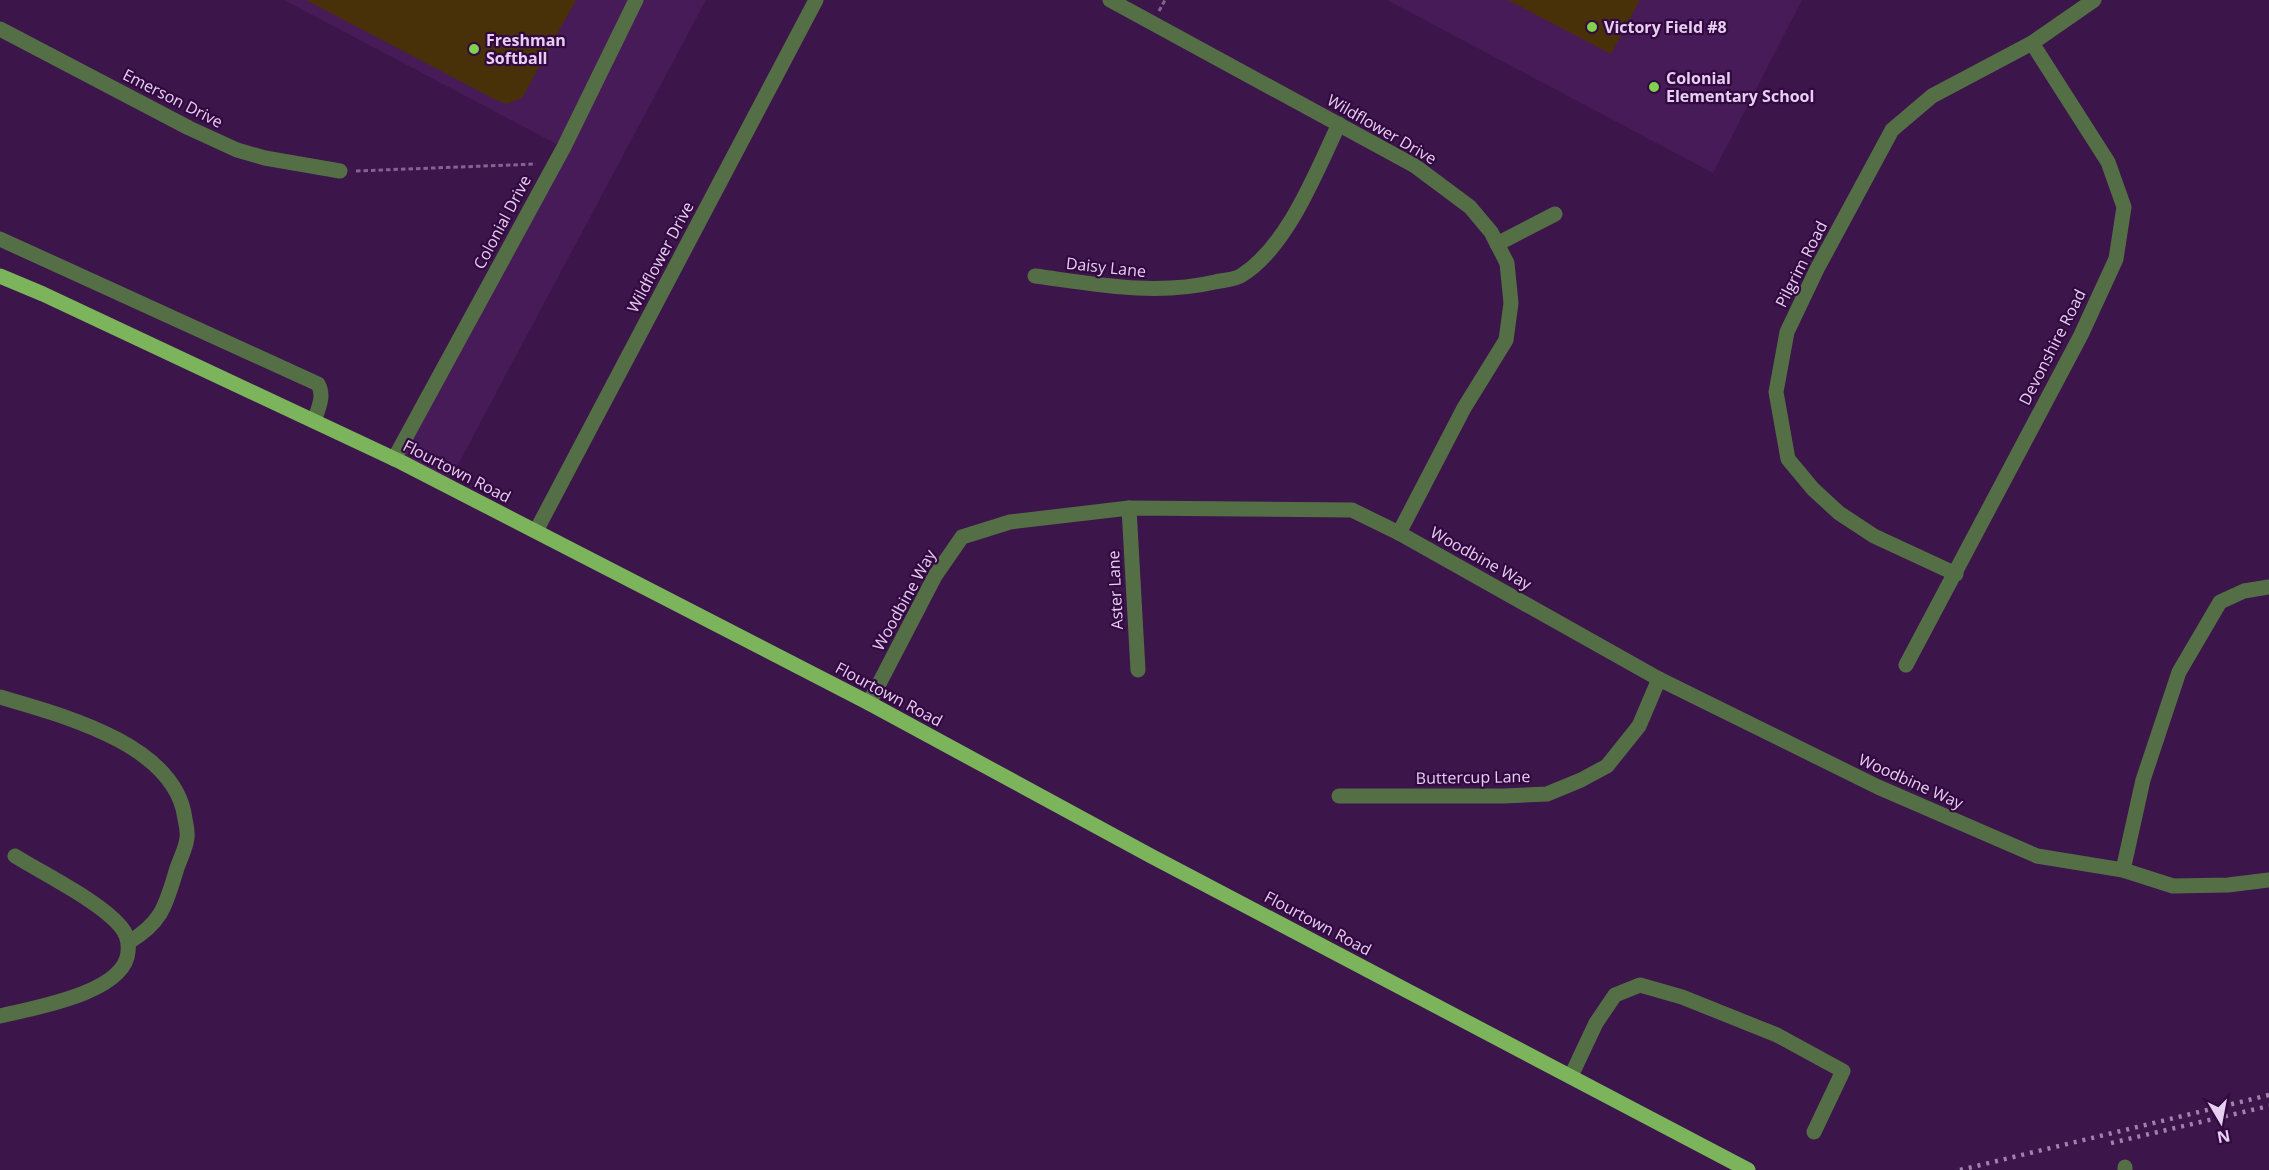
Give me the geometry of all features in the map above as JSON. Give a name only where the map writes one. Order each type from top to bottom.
[{"type":"main road","name":"Flourtown Road","points":[[0,276],[394,459],[536,531],[869,703],[1161,861],[1748,1170]]},
{"type":"street","name":"Colonial Drive","points":[[394,459],[564,147],[636,0]]},
{"type":"street","name":"Wildflower Drive","points":[[536,531],[816,0]]},
{"type":"street","name":"Wildflower Drive","points":[[1110,0],[1415,166],[1470,207],[1491,232],[1507,263],[1511,303],[1506,340],[1464,408],[1399,533]]},
{"type":"street","name":"Pilgrim Road","points":[[1956,574],[1874,536],[1839,513],[1812,489],[1788,459],[1776,392],[1787,332],[1817,269],[1892,130],[1932,96],[2032,43],[2094,0]]},
{"type":"street","name":"Emerson Drive","points":[[0,29],[189,128],[237,150],[265,158],[340,171]]},
{"type":"street","name":"Devonshire Road","points":[[1906,665],[2081,335],[2116,259],[2124,207],[2108,162],[2032,43]]},
{"type":"street","name":"Daisy Lane","points":[[1035,276],[1146,290],[1201,286],[1240,276],[1268,252],[1297,211],[1339,124]]},
{"type":"street","points":[[1497,244],[1555,214]]},
{"type":"street","points":[[0,239],[318,384],[322,398],[314,422]]},
{"type":"street","name":"Woodbine Way","points":[[869,703],[935,576],[962,537],[1010,522],[1129,508],[1352,510],[1399,533],[1659,679],[1878,787],[2037,856],[2123,870],[2173,885],[2228,885],[2269,880]]},
{"type":"street","name":"Aster Lane","points":[[1129,508],[1138,670]]},
{"type":"street","points":[[2123,870],[2143,780],[2179,672],[2220,602],[2244,591],[2269,587]]},
{"type":"street","name":"Buttercup Lane","points":[[1339,796],[1547,794],[1607,766],[1639,726],[1659,679]]},
{"type":"street","points":[[0,697],[45,711],[113,737],[152,762],[172,783],[184,809],[187,837],[159,918],[145,933],[129,942]]},
{"type":"street","points":[[0,1016],[82,995],[120,972],[128,959],[129,942],[123,928],[106,912],[15,856]]},
{"type":"street","points":[[1571,1076],[1596,1023],[1615,995],[1640,985],[1682,997],[1777,1035],[1843,1071],[1814,1132]]},
{"type":"path","points":[[340,171],[554,163]]},
{"type":"shaded area","points":[[284,0],[706,0],[446,487],[394,459],[562,147]]},
{"type":"shaded area","name":"Freshman Softball","points":[[306,0],[576,0],[522,98],[507,104]]},
{"type":"shaded area","name":"Colonial Elementary School","points":[[1387,0],[1802,0],[1713,173]]},
{"type":"shaded area","name":"Victory Field #8","points":[[1508,0],[1640,0],[1611,54]]},
{"type":"railway","points":[[1960,1170],[2269,1095]]},
{"type":"railway","points":[[2111,1143],[2269,1106]]},
{"type":"place","name":"Victory Field #8","points":[[1592,27]]},
{"type":"place","name":"Freshman Softball","points":[[474,49]]},
{"type":"place","name":"Colonial Elementary School","points":[[1654,87]]}]
